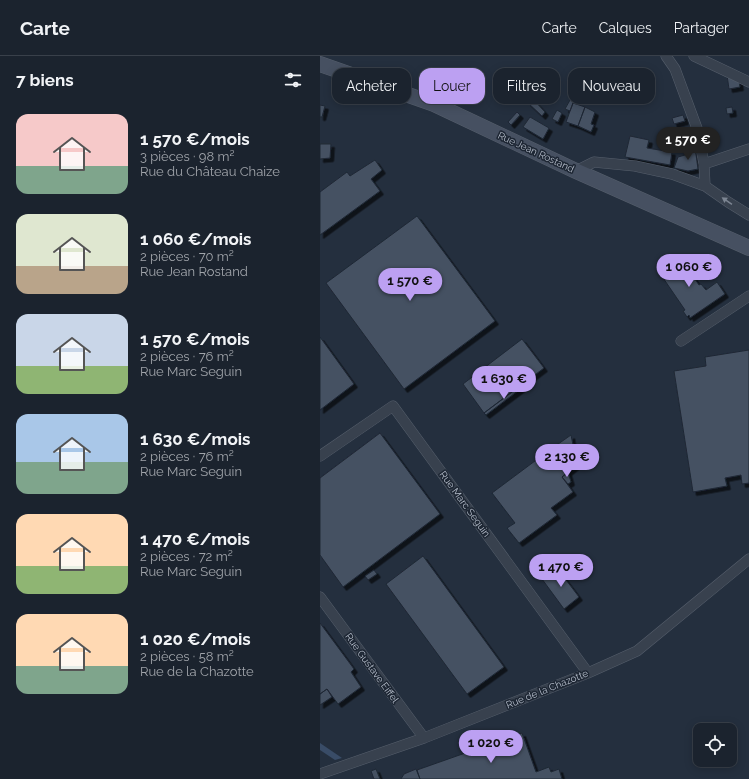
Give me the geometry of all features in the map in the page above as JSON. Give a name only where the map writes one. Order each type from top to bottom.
[{"type":"main road","name":"Rue Jean Rostand","points":[[320,64],[434,104],[749,248]]},
{"type":"street","points":[[666,56],[675,69],[698,131],[704,164],[705,186]]},
{"type":"street","points":[[694,56],[749,82]]},
{"type":"street","points":[[704,164],[749,149]]},
{"type":"street","points":[[576,170],[594,162],[635,166],[672,174],[705,186],[749,215]]},
{"type":"street","points":[[681,341],[749,296]]},
{"type":"street","name":"Rue Marc Seguin","points":[[320,456],[393,406],[588,673]]},
{"type":"street","name":"Rue de la Chazotte","points":[[320,774],[424,738],[588,673],[637,651],[749,559]]},
{"type":"street","name":"Rue Gustave Eiffel","points":[[320,597],[424,738]]},
{"type":"water","points":[[320,743],[342,758],[335,760],[320,750]]},
{"type":"building","points":[[727,75],[739,81],[740,87],[729,89]]},
{"type":"building","points":[[529,104],[538,104],[545,112],[542,116]]},
{"type":"building","points":[[568,104],[573,104],[570,111],[565,109]]},
{"type":"building","points":[[573,104],[585,107],[578,126],[566,122]]},
{"type":"building","points":[[320,105],[325,106],[322,117],[320,117]]},
{"type":"building","points":[[585,107],[595,112],[591,124],[594,125],[591,132],[578,126]]},
{"type":"building","points":[[732,107],[733,113],[727,114],[726,108]]},
{"type":"building","points":[[557,110],[562,113],[558,122],[552,119]]},
{"type":"building","points":[[517,112],[520,115],[511,125],[508,122]]},
{"type":"building","points":[[683,115],[685,121],[674,124],[672,118]]},
{"type":"building","points":[[530,117],[549,128],[543,139],[523,127]]},
{"type":"building","points":[[630,136],[649,140],[647,148],[672,152],[670,165],[625,157]]},
{"type":"building","points":[[320,144],[331,144],[330,158],[320,159]]},
{"type":"building","points":[[695,147],[698,169],[688,171],[674,168],[678,157],[685,155],[684,150]]},
{"type":"building","points":[[375,160],[382,170],[371,179],[380,191],[320,235],[320,192],[347,172],[350,176]]},
{"type":"building","points":[[417,216],[495,321],[404,389],[326,283]]},
{"type":"building","points":[[680,257],[699,285],[701,284],[706,290],[717,282],[725,294],[690,318],[689,315],[687,317],[683,311],[685,310],[659,272]]},
{"type":"building","points":[[320,337],[354,384],[320,410]]},
{"type":"building","points":[[522,339],[544,368],[484,413],[463,384]]},
{"type":"building","points":[[749,350],[749,483],[742,484],[741,475],[725,478],[727,486],[693,492],[674,371],[706,366],[705,357]]},
{"type":"building","points":[[521,385],[523,387],[486,415],[484,413]]},
{"type":"building","points":[[380,433],[440,514],[343,587],[320,555],[320,478]]},
{"type":"building","points":[[571,435],[577,465],[568,472],[551,449]]},
{"type":"building","points":[[551,449],[568,472],[562,477],[573,492],[551,508],[557,515],[519,543],[507,528],[515,523],[492,493]]},
{"type":"building","points":[[568,472],[571,482],[568,484],[562,477]]},
{"type":"building","points":[[423,556],[504,667],[467,694],[386,584]]},
{"type":"building","points":[[557,568],[579,597],[564,609],[542,579]]},
{"type":"building","points":[[374,570],[377,574],[368,580],[365,576]]},
{"type":"building","points":[[320,623],[354,669],[351,672],[361,687],[338,704],[327,689],[320,694]]},
{"type":"building","points":[[327,689],[332,697],[320,705],[320,694]]},
{"type":"building","points":[[522,733],[536,772],[549,767],[551,772],[559,769],[562,779],[420,779],[417,770]]},
{"type":"building","points":[[376,769],[380,779],[374,779],[371,771]]},
{"type":"building","points":[[416,769],[420,779],[401,779],[404,774]]}]
